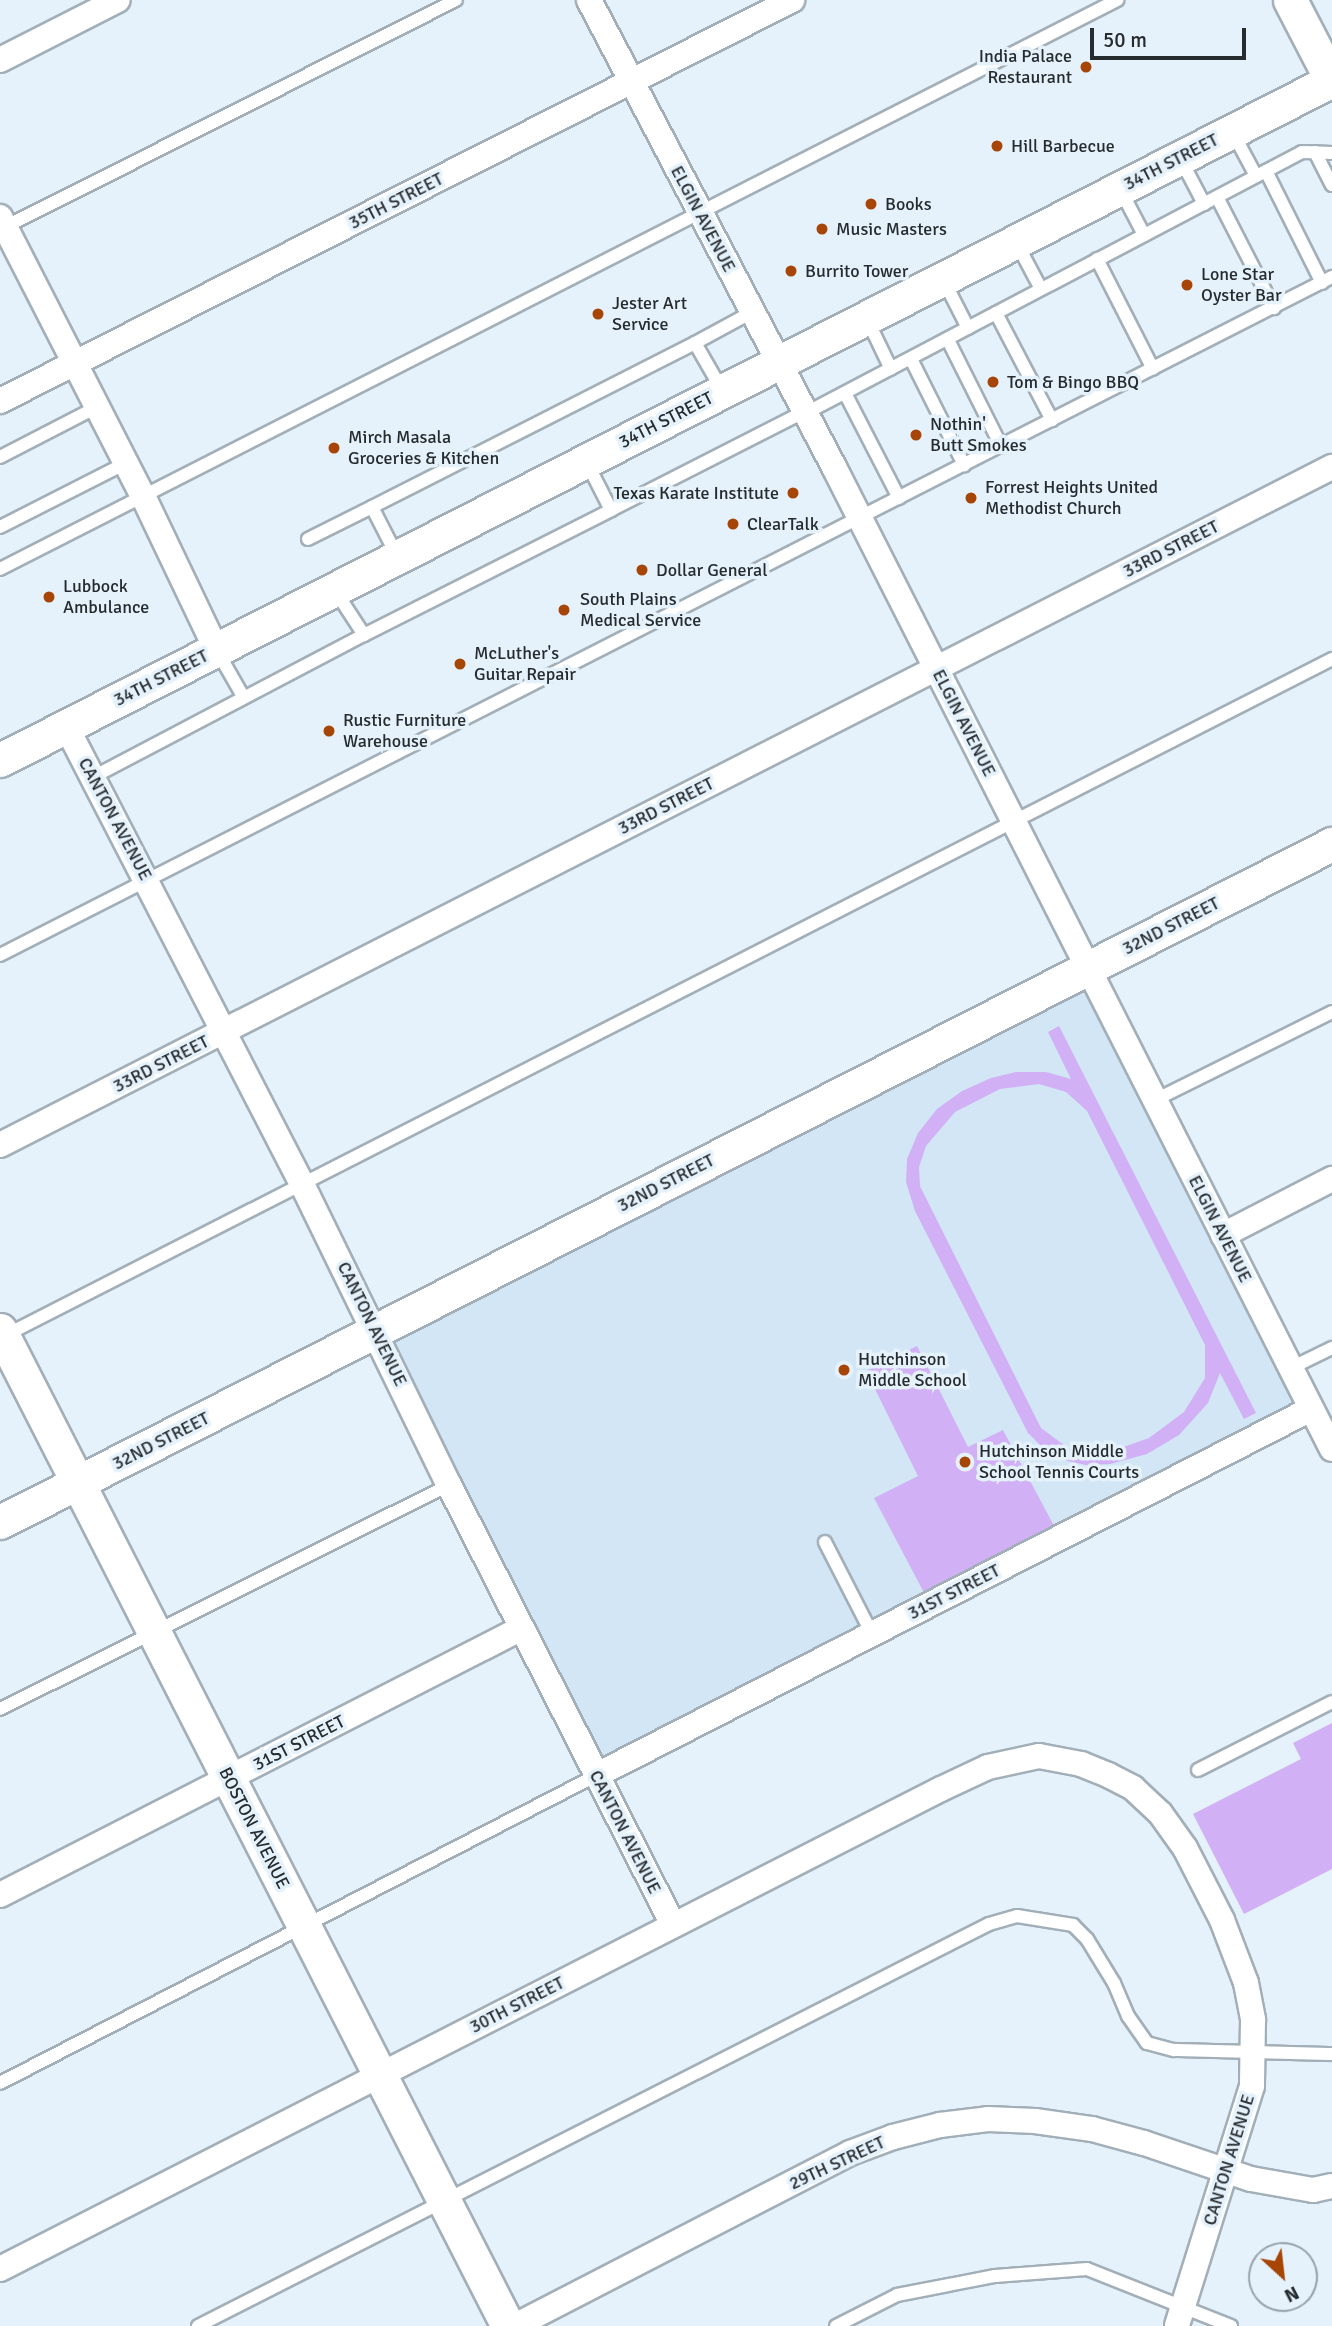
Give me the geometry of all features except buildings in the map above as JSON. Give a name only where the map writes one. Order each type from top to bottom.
[{"type":"street","points":[[0,60],[118,0]]},
{"type":"street","name":"ELGIN AVENUE","points":[[589,0],[937,668],[1332,1450]]},
{"type":"street","name":"35TH STREET","points":[[0,401],[792,0]]},
{"type":"street","points":[[1290,0],[1332,81]]},
{"type":"street","name":"34TH STREET","points":[[0,760],[1332,81]]},
{"type":"street","points":[[2,225],[143,496],[216,649]]},
{"type":"street","name":"33RD STREET","points":[[0,1145],[1332,467]]},
{"type":"street","name":"CANTON AVENUE","points":[[66,726],[302,1184],[449,1485],[673,1925]]},
{"type":"street","name":"32ND STREET","points":[[0,1522],[1332,844]]},
{"type":"street","points":[[1223,1235],[1332,1179]]},
{"type":"street","name":"BOSTON AVENUE","points":[[1,1335],[508,2326]]},
{"type":"street","name":"31ST STREET","points":[[597,1775],[1311,1409]]},
{"type":"street","name":"31ST STREET","points":[[0,1895],[522,1628]]},
{"type":"street","name":"CANTON AVENUE","points":[[1039,1756],[1082,1764],[1108,1775],[1133,1788],[1160,1813],[1185,1848],[1237,1954],[1253,2020],[1252,2086],[1180,2316]]},
{"type":"street","name":"30TH STREET","points":[[0,2269],[941,1788],[988,1767],[1039,1756]]},
{"type":"street","name":"29TH STREET","points":[[515,2326],[850,2153],[893,2137],[940,2125],[988,2119],[1080,2127],[1144,2143],[1279,2185],[1313,2190],[1332,2186]]},
{"type":"lane","points":[[2,225],[456,0]]},
{"type":"lane","points":[[0,569],[1117,0]]},
{"type":"lane","points":[[0,956],[1327,280],[1232,131]]},
{"type":"lane","points":[[93,777],[364,635],[948,340],[1302,152],[1332,153]]},
{"type":"lane","points":[[1315,152],[1332,185]]},
{"type":"lane","points":[[1180,158],[1203,204]]},
{"type":"lane","points":[[1120,188],[1144,235]]},
{"type":"lane","points":[[1217,197],[1274,308]]},
{"type":"lane","points":[[1015,242],[1041,289]]},
{"type":"lane","points":[[1097,259],[1153,369]]},
{"type":"lane","points":[[943,279],[968,328]]},
{"type":"lane","points":[[308,539],[752,312]]},
{"type":"lane","points":[[996,313],[1052,420]]},
{"type":"lane","points":[[866,318],[891,369]]},
{"type":"lane","points":[[948,340],[1001,446]]},
{"type":"lane","points":[[695,343],[723,391]]},
{"type":"lane","points":[[911,359],[964,465]]},
{"type":"lane","points":[[845,393],[898,498]]},
{"type":"lane","points":[[0,457],[97,408]]},
{"type":"lane","points":[[586,460],[611,510]]},
{"type":"lane","points":[[0,527],[126,463]]},
{"type":"lane","points":[[372,507],[397,557]]},
{"type":"lane","points":[[334,589],[364,635]]},
{"type":"lane","points":[[216,649],[243,698]]},
{"type":"lane","points":[[1,1335],[1332,659]]},
{"type":"lane","points":[[1156,1100],[1332,1012]]},
{"type":"lane","points":[[1291,1368],[1332,1348]]},
{"type":"lane","points":[[0,1709],[153,1630],[449,1485]]},
{"type":"lane","points":[[825,1542],[872,1634]]},
{"type":"lane","points":[[1198,1770],[1332,1702]]},
{"type":"lane","points":[[0,2083],[597,1775]]},
{"type":"lane","points":[[198,2326],[989,1924],[1017,1916],[1073,1925],[1087,1939],[1114,1983],[1128,2016],[1147,2043],[1174,2050],[1332,2054]]},
{"type":"lane","points":[[836,2326],[897,2295],[995,2276],[1087,2269],[1180,2316],[1231,2326]]},
{"type":"shaded area","name":"Hutchinson Middle School","points":[[1089,967],[1314,1408],[600,1772],[375,1331]]},
{"type":"shaded area","points":[[1059,1026],[1256,1413],[1244,1419],[1220,1373],[1208,1403],[1179,1435],[1147,1454],[1110,1464],[1086,1465],[1063,1460],[1045,1450],[1028,1433],[915,1211],[906,1182],[907,1159],[918,1133],[937,1109],[962,1091],[991,1078],[1016,1072],[1046,1072],[1071,1079],[1048,1032]],"holes":[[[1039,1084],[1066,1092],[1087,1111],[1205,1345],[1205,1378],[1184,1412],[1149,1438],[1115,1450],[1087,1452],[1068,1448],[1041,1428],[920,1186],[919,1167],[926,1146],[955,1112],[1000,1089]]]},
{"type":"shaded area","name":"Hutchinson Middle School Tennis Courts","points":[[917,1346],[968,1447],[1003,1430],[1060,1537],[930,1604],[874,1498],[918,1476],[866,1371]]},
{"type":"shaded area","points":[[1332,1723],[1332,1869],[1244,1914],[1193,1814],[1301,1759],[1293,1743]]},
{"type":"place","name":"India Palace Restaurant","points":[[1086,67]]},
{"type":"place","name":"Hill Barbecue","points":[[997,146]]},
{"type":"place","name":"Books","points":[[871,204]]},
{"type":"place","name":"Music Masters","points":[[822,229]]},
{"type":"place","name":"Burrito Tower","points":[[791,271]]},
{"type":"place","name":"Lone Star Oyster Bar","points":[[1187,285]]},
{"type":"place","name":"Jester Art Service","points":[[598,314]]},
{"type":"place","name":"Tom & Bingo BBQ","points":[[993,382]]},
{"type":"place","name":"Nothin' Butt Smokes","points":[[916,435]]},
{"type":"place","name":"Mirch Masala Groceries & Kitchen","points":[[334,448]]},
{"type":"place","name":"Texas Karate Institute","points":[[793,493]]},
{"type":"place","name":"Forrest Heights United Methodist Church","points":[[971,498]]},
{"type":"place","name":"ClearTalk","points":[[733,524]]},
{"type":"place","name":"Dollar General","points":[[642,570]]},
{"type":"place","name":"Lubbock Ambulance","points":[[49,597]]},
{"type":"place","name":"South Plains Medical Service","points":[[564,610]]},
{"type":"place","name":"McLuther's Guitar Repair","points":[[460,664]]},
{"type":"place","name":"Rustic Furniture Warehouse","points":[[329,731]]},
{"type":"place","name":"Hutchinson Middle School","points":[[844,1370]]},
{"type":"place","name":"Hutchinson Middle School Tennis Courts","points":[[965,1462]]}]
